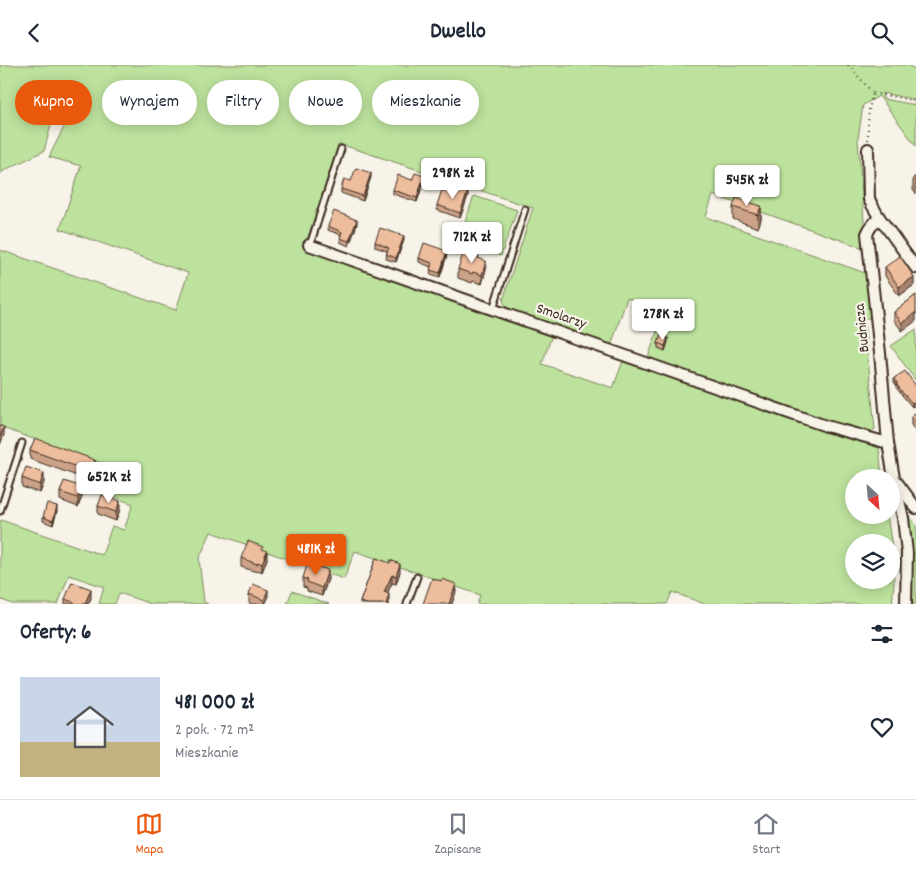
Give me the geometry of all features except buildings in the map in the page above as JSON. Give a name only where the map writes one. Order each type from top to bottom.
[{"type":"street","points":[[868,149],[869,199],[879,217],[916,268]]},
{"type":"street","name":"Budnicza","points":[[879,217],[867,234],[888,443],[892,469]]},
{"type":"street","name":"Smolarzy","points":[[309,245],[826,426],[888,443]]},
{"type":"street","points":[[900,486],[916,509]]},
{"type":"street","name":"Budnicza","points":[[900,505],[907,553],[906,604]]},
{"type":"lane","points":[[309,245],[341,149]]},
{"type":"lane","points":[[493,309],[525,209]]},
{"type":"lane","points":[[0,511],[22,443]]},
{"type":"lane","points":[[407,604],[417,577]]},
{"type":"path","points":[[848,65],[873,93],[916,101]]},
{"type":"path","points":[[868,149],[869,109],[873,93]]},
{"type":"green space","points":[[0,65],[908,65],[916,70],[916,100],[882,93],[883,99],[916,105],[916,146],[879,96],[863,105],[858,139],[866,249],[713,195],[706,217],[868,274],[873,317],[864,319],[875,429],[868,435],[648,358],[664,311],[627,298],[611,346],[507,310],[503,300],[533,208],[340,144],[304,249],[552,335],[542,364],[613,388],[623,361],[879,448],[881,469],[845,469],[845,524],[888,524],[890,534],[845,534],[845,589],[893,589],[892,604],[705,604],[672,592],[667,604],[477,604],[480,595],[355,551],[344,579],[211,532],[199,559],[204,602],[208,604],[151,604],[119,593],[115,604],[99,604],[104,587],[69,575],[58,604],[12,604],[0,599],[1,520],[102,555],[112,526],[124,530],[133,504],[96,490],[104,464],[0,427],[0,250],[176,310],[188,273],[60,229],[81,166],[49,157],[65,125],[92,125],[92,80],[15,80],[15,125],[51,125],[44,151],[0,174]]},
{"type":"green space","points":[[474,196],[517,210],[501,256],[458,242]]},
{"type":"green space","points":[[916,329],[916,381],[891,346]]},
{"type":"green space","points":[[907,512],[916,525],[916,604],[910,604]]},
{"type":"green space","points":[[292,591],[329,604],[287,604]]}]
